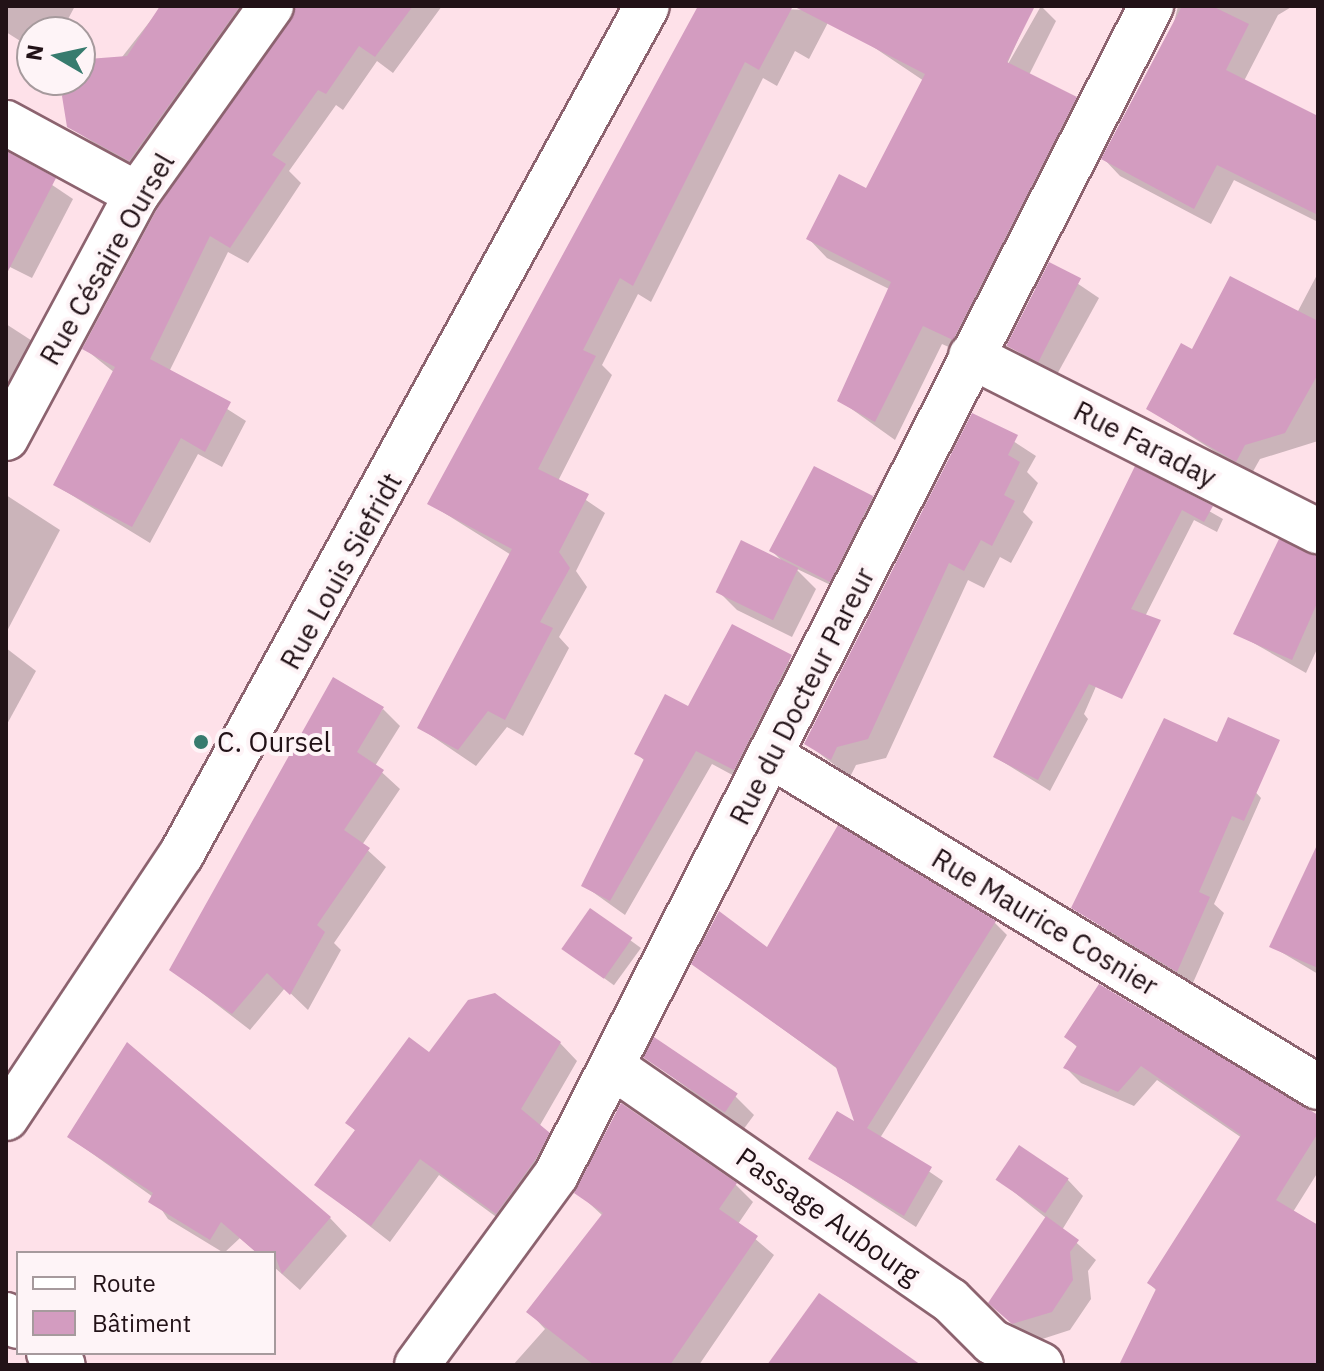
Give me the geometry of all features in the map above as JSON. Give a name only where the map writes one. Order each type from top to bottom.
[{"type":"street","name":"Rue Césaire Oursel","points":[[6,438],[137,194],[271,6]]},
{"type":"street","name":"Rue Louis Siefridt","points":[[6,1118],[181,855],[647,6]]},
{"type":"street","name":"Rue du Docteur Pareur","points":[[417,1365],[556,1175],[773,757],[971,356],[1151,6]]},
{"type":"street","points":[[6,123],[137,194]]},
{"type":"street","name":"Rue Faraday","points":[[971,356],[1318,531]]},
{"type":"street","name":"Rue Maurice Cosnier","points":[[773,757],[1314,1074]]},
{"type":"street","name":"Passage Aubourg","points":[[613,1067],[950,1300],[992,1342],[1041,1365]]},
{"type":"building","points":[[160,6],[240,6],[129,161],[67,127],[62,96],[96,96],[96,58],[127,56]]},
{"type":"building","points":[[296,6],[413,6],[375,57],[359,46],[326,94],[318,90],[272,155],[286,164],[230,248],[210,236],[150,359],[231,402],[205,452],[181,438],[132,527],[53,485],[115,367],[82,349],[158,207]]},
{"type":"building","points":[[698,6],[793,6],[759,70],[745,62],[633,286],[620,278],[583,350],[596,356],[538,469],[589,494],[559,552],[570,568],[540,622],[553,628],[505,720],[488,711],[458,750],[417,728],[512,549],[427,504]]},
{"type":"building","points":[[793,6],[1035,6],[1007,62],[1077,97],[953,340],[923,326],[875,422],[837,401],[891,282],[806,239],[839,174],[866,188],[925,74]]},
{"type":"building","points":[[1182,6],[1212,6],[1249,24],[1226,70],[1318,116],[1318,215],[1217,165],[1194,209],[1101,159]]},
{"type":"building","points":[[6,151],[56,178],[6,275]]},
{"type":"building","points":[[1049,262],[1081,278],[1038,362],[1006,346]]},
{"type":"building","points":[[1230,276],[1318,321],[1318,374],[1285,433],[1245,445],[1236,462],[1146,409],[1181,343],[1192,349]]},
{"type":"building","points":[[972,413],[1018,435],[1008,455],[1020,462],[1004,495],[1015,501],[992,546],[981,540],[964,571],[949,563],[868,739],[837,747],[831,760],[804,744]]},
{"type":"building","points":[[814,466],[873,496],[887,469],[830,582],[769,551]]},
{"type":"building","points":[[1135,466],[1213,506],[1204,522],[1182,510],[1131,609],[1161,620],[1122,699],[1089,684],[1038,780],[993,757]]},
{"type":"building","points":[[1279,539],[1318,556],[1318,601],[1292,660],[1233,634]]},
{"type":"building","points":[[741,540],[799,568],[773,620],[716,592]]},
{"type":"building","points":[[732,624],[792,655],[734,770],[696,751],[610,901],[581,886],[644,759],[634,754],[665,694],[688,706]]},
{"type":"building","points":[[333,677],[384,707],[357,752],[384,770],[344,830],[370,848],[317,925],[325,932],[290,995],[267,973],[232,1014],[169,970]]},
{"type":"building","points":[[1228,717],[1280,740],[1244,821],[1232,816],[1199,892],[1210,897],[1177,972],[1071,908],[1164,718],[1217,742]]},
{"type":"building","points":[[838,825],[996,921],[867,1128],[932,1167],[904,1216],[808,1159],[837,1111],[854,1121],[836,1067],[691,964],[719,911],[767,947]]},
{"type":"building","points":[[1318,843],[1318,968],[1269,947]]},
{"type":"building","points":[[590,908],[633,938],[604,979],[561,949]]},
{"type":"building","points":[[1099,984],[1318,1115],[1318,1133],[1276,1200],[1318,1225],[1318,1365],[1119,1365],[1156,1289],[1147,1283],[1241,1135],[1141,1066],[1118,1092],[1063,1068],[1077,1046],[1064,1037]]},
{"type":"building","points":[[495,993],[561,1042],[521,1109],[550,1133],[535,1160],[496,1214],[420,1159],[371,1226],[314,1185],[355,1130],[345,1123],[409,1037],[429,1052],[468,1000]]},
{"type":"building","points":[[654,1037],[738,1093],[725,1113],[641,1056]]},
{"type":"building","points":[[127,1042],[331,1217],[282,1274],[276,1251],[255,1251],[221,1222],[210,1240],[148,1202],[153,1193],[67,1137]]},
{"type":"building","points":[[621,1103],[737,1183],[719,1209],[758,1236],[670,1365],[594,1365],[526,1312],[603,1213],[574,1193]]},
{"type":"building","points":[[1019,1145],[1069,1179],[1045,1213],[996,1180]]},
{"type":"building","points":[[1046,1216],[1079,1240],[1070,1252],[1073,1280],[1052,1312],[1012,1324],[988,1303]]},
{"type":"building","points":[[819,1293],[921,1365],[767,1365]]},
{"type":"place","name":"C. Oursel","points":[[201,742]]}]
